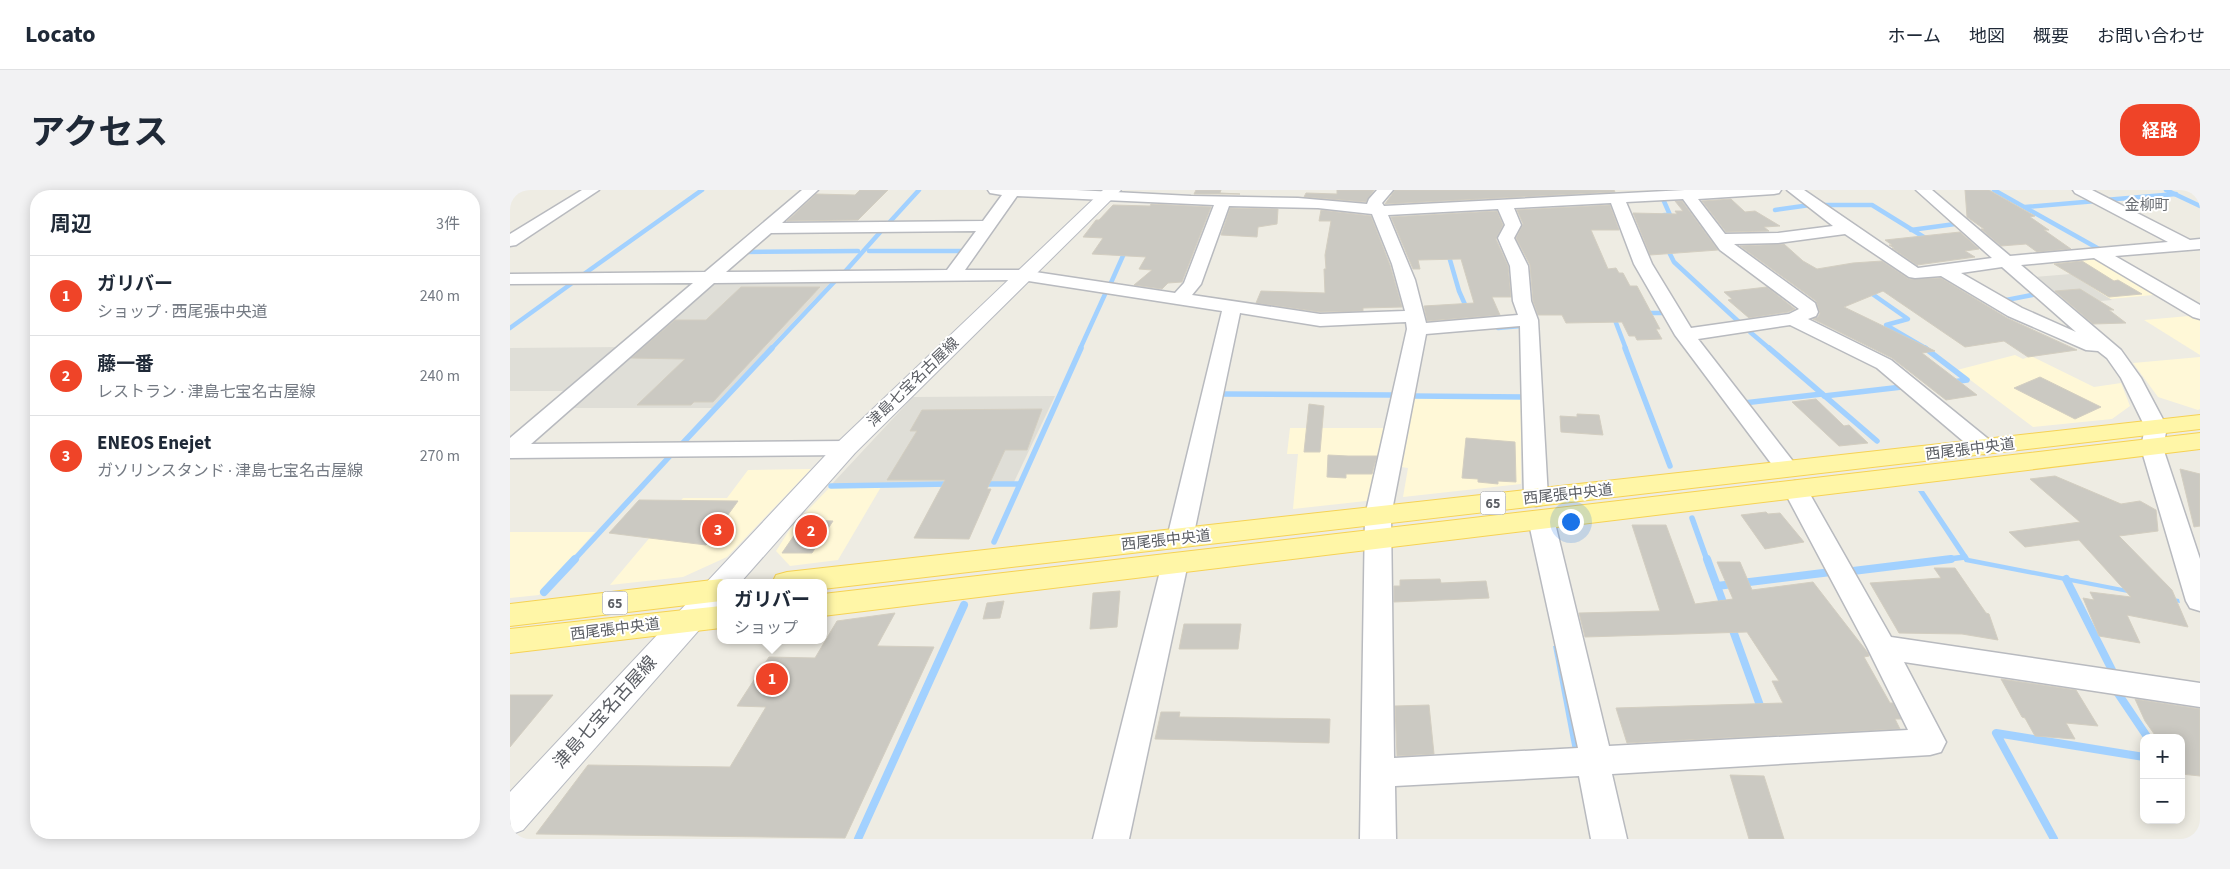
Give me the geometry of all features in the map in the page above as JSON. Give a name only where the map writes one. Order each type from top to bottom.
[{"type":"main road","name":"津島七宝名古屋線","points":[[732,579],[846,448],[1022,275],[1109,194]]},
{"type":"main road","name":"西尾張中央道","points":[[827,580],[1177,550],[2154,438],[2200,422]]},
{"type":"main road","name":"西尾張中央道","points":[[1791,479],[1984,447],[2154,438],[2200,442]]},
{"type":"main road","name":"西尾張中央道","points":[[827,604],[1177,550]]},
{"type":"main road","name":"西尾張中央道","points":[[510,615],[717,593]]},
{"type":"main road","name":"津島七宝名古屋線","points":[[510,818],[687,621],[717,596]]},
{"type":"main road","name":"西尾張中央道","points":[[510,641],[687,621]]},
{"type":"street","points":[[510,241],[592,190]]},
{"type":"street","points":[[510,451],[811,190]]},
{"type":"street","points":[[995,190],[1109,194],[1222,201],[1271,195],[1378,211],[1504,204],[1550,196],[1617,198],[1774,190]]},
{"type":"street","points":[[1378,839],[1378,527],[1416,323],[1395,248],[1374,202],[1386,190]]},
{"type":"street","points":[[1794,190],[1848,230],[1915,273],[1944,271],[2006,261],[2196,247]]},
{"type":"street","points":[[1923,190],[2114,354],[2131,378],[2154,438],[2198,589]]},
{"type":"street","points":[[2080,190],[2196,247]]},
{"type":"street","points":[[952,276],[1013,191]]},
{"type":"street","points":[[1685,335],[1793,319],[1809,312],[1808,307],[1787,290],[1726,246],[1687,194]]},
{"type":"street","points":[[1379,773],[1930,742],[1882,647],[1791,479],[1685,335],[1643,264],[1617,198]]},
{"type":"street","points":[[1178,299],[1192,284],[1222,201]]},
{"type":"street","points":[[1504,204],[1513,225],[1506,238],[1519,266],[1522,300],[1529,320],[1539,508],[1595,762],[1609,839]]},
{"type":"street","points":[[767,228],[988,226]]},
{"type":"street","points":[[1721,239],[1778,238],[1848,230]]},
{"type":"street","points":[[2097,253],[2200,313]]},
{"type":"street","points":[[1944,271],[2015,312],[2114,354]]},
{"type":"street","points":[[510,279],[1022,275],[1320,320],[1416,323],[1529,320]]},
{"type":"street","points":[[1111,839],[1232,307]]},
{"type":"street","points":[[1793,319],[1884,364],[1984,447]]},
{"type":"street","points":[[510,451],[846,448]]},
{"type":"street","points":[[1882,647],[2200,695]]},
{"type":"shaded area","points":[[2094,257],[2164,294],[2110,299],[2049,261]]},
{"type":"shaded area","points":[[2071,274],[2112,300],[2067,304],[2034,277]]},
{"type":"shaded area","points":[[831,282],[712,408],[565,408],[713,283]]},
{"type":"shaded area","points":[[2200,315],[2200,355],[2144,320]]},
{"type":"shaded area","points":[[622,347],[571,391],[510,391],[510,348]]},
{"type":"shaded area","points":[[2015,355],[2023,359],[2031,356],[2094,387],[2121,383],[2130,406],[2112,419],[2033,427],[1957,370]]},
{"type":"shaded area","points":[[2200,357],[2200,409],[2198,410],[2158,397],[2133,363]]},
{"type":"shaded area","points":[[1055,396],[1014,482],[832,484],[913,397]]},
{"type":"shaded area","points":[[1411,398],[1521,398],[1521,484],[1403,497],[1408,468],[1395,466]]},
{"type":"shaded area","points":[[1290,428],[1389,428],[1374,497],[1366,501],[1293,509],[1298,454],[1287,454]]},
{"type":"shaded area","points":[[811,469],[727,557],[683,577],[610,585],[683,498],[727,498],[748,470]]},
{"type":"shaded area","points":[[881,487],[838,560],[790,566],[776,551],[790,529],[829,488]]},
{"type":"shaded area","points":[[510,532],[595,532],[539,595],[510,598]]},
{"type":"water","points":[[1918,491],[1924,491],[1969,558],[2179,599],[2180,603],[1965,562]]},
{"type":"water","points":[[1553,646],[1560,646],[1581,751],[1573,751]]},
{"type":"building","points":[[860,190],[888,190],[858,220],[787,221],[816,194],[855,195]]},
{"type":"building","points":[[1196,190],[1221,190],[1220,193],[1240,194],[1194,194]]},
{"type":"building","points":[[1337,190],[1374,190],[1366,202],[1304,197],[1306,193],[1337,194]]},
{"type":"building","points":[[1395,190],[1614,190],[1615,192],[1385,204]]},
{"type":"building","points":[[1965,190],[1989,190],[2035,216],[2030,217],[2049,230],[2044,230],[2071,249],[2037,252],[2026,244],[2001,246],[1981,229],[1984,229],[1967,217]]},
{"type":"building","points":[[1731,199],[1745,212],[1755,211],[1780,226],[1764,227],[1769,231],[1726,232],[1702,201]]},
{"type":"building","points":[[1675,201],[1682,201],[1718,250],[1650,255],[1633,213],[1677,214],[1675,211],[1683,211]]},
{"type":"building","points":[[1151,204],[1211,207],[1182,282],[1168,283],[1162,289],[1134,285],[1152,270],[1139,269],[1146,257],[1092,254],[1103,238],[1083,237],[1096,220],[1099,220],[1113,205],[1150,206]]},
{"type":"building","points":[[1610,205],[1619,230],[1591,230],[1608,269],[1616,268],[1619,273],[1623,273],[1630,286],[1637,286],[1660,329],[1656,329],[1662,339],[1637,340],[1635,336],[1629,336],[1622,322],[1566,323],[1562,315],[1538,315],[1533,301],[1530,265],[1516,238],[1523,224],[1517,210]]},
{"type":"building","points":[[1230,208],[1278,209],[1277,224],[1258,227],[1257,237],[1221,235]]},
{"type":"building","points":[[1321,210],[1371,216],[1390,265],[1402,307],[1363,308],[1363,311],[1320,312],[1256,303],[1261,291],[1325,293],[1325,255],[1331,221],[1319,221]]},
{"type":"building","points":[[1497,211],[1503,225],[1496,239],[1508,266],[1511,297],[1492,297],[1500,315],[1427,321],[1424,306],[1474,303],[1461,259],[1418,260],[1420,269],[1413,269],[1391,217]]},
{"type":"building","points":[[1960,232],[1979,249],[1965,251],[1975,257],[1918,266],[1892,248],[1894,248],[1885,240]]},
{"type":"building","points":[[1784,244],[1803,261],[1817,269],[1853,263],[1882,261],[1909,279],[1941,278],[2007,318],[2077,350],[2028,357],[2004,341],[1965,347],[1883,291],[1844,307],[1935,351],[1922,353],[1977,395],[1946,400],[1892,358],[1813,319],[1818,317],[1820,313],[1816,301],[1740,246]]},
{"type":"building","points":[[2082,261],[2114,281],[2118,280],[2142,294],[2109,297],[2054,264]]},
{"type":"building","points":[[741,287],[820,287],[713,402],[694,402],[691,405],[637,405],[685,359],[631,358],[675,320],[706,320]]},
{"type":"building","points":[[1767,287],[1795,309],[1788,312],[1749,318],[1728,300],[1732,299],[1724,292]]},
{"type":"building","points":[[2080,289],[2114,310],[2109,310],[2126,323],[2093,324],[2055,291]]},
{"type":"building","points":[[2040,377],[2101,407],[2075,419],[2014,388]]},
{"type":"building","points":[[1816,399],[1844,426],[1849,425],[1868,443],[1839,446],[1792,402]]},
{"type":"building","points":[[1309,404],[1324,406],[1320,452],[1304,452]]},
{"type":"building","points":[[1042,409],[1027,450],[1005,450],[987,489],[991,489],[969,539],[914,538],[945,480],[887,480],[917,431],[910,431],[922,410]]},
{"type":"building","points":[[1577,414],[1599,415],[1603,435],[1561,432],[1560,416],[1577,417]]},
{"type":"building","points":[[1466,438],[1515,442],[1516,482],[1498,481],[1498,484],[1478,482],[1478,479],[1462,478]]},
{"type":"building","points":[[1328,455],[1377,456],[1372,474],[1346,474],[1346,478],[1327,477]]},
{"type":"building","points":[[2180,469],[2200,474],[2200,526],[2194,527]]},
{"type":"building","points":[[2055,476],[2121,504],[2140,501],[2156,510],[2158,531],[2119,536],[2172,590],[2188,627],[2127,615],[2140,643],[2099,636],[2083,598],[2094,600],[2090,592],[2131,597],[2079,540],[2025,547],[2009,532],[2080,522],[2030,479]]},
{"type":"building","points":[[639,500],[738,501],[706,545],[609,533]]},
{"type":"building","points":[[1766,512],[1768,514],[1780,513],[1804,542],[1765,549],[1741,515]]},
{"type":"building","points":[[807,520],[833,521],[812,553],[782,553],[802,524],[805,524]]},
{"type":"building","points":[[1632,525],[1666,525],[1695,604],[1733,599],[1717,562],[1740,562],[1752,590],[1813,582],[1868,653],[1869,656],[1864,657],[1901,719],[1895,719],[1900,729],[1627,743],[1616,708],[1783,703],[1772,681],[1779,681],[1747,632],[1585,637],[1579,613],[1660,611]]},
{"type":"building","points":[[1934,568],[1955,568],[1986,613],[1989,614],[1998,640],[1962,634],[1899,633],[1870,583],[1941,578]]},
{"type":"building","points":[[1440,579],[1441,583],[1486,581],[1489,598],[1394,602],[1394,586],[1400,586],[1400,580]]},
{"type":"building","points":[[1120,591],[1117,627],[1090,629],[1093,593]]},
{"type":"building","points":[[1004,601],[1000,618],[983,619],[987,603]]},
{"type":"building","points":[[895,613],[877,646],[934,647],[845,838],[536,834],[588,765],[730,767],[766,707],[737,706],[769,657],[815,658],[823,644],[827,644],[827,638],[837,621]]},
{"type":"building","points":[[1184,624],[1241,624],[1238,649],[1179,649]]},
{"type":"building","points":[[2001,679],[2076,690],[2098,726],[2066,723],[2075,739],[2035,736]]},
{"type":"building","points":[[510,695],[553,695],[510,747]]},
{"type":"building","points":[[2135,699],[2200,709],[2200,776],[2185,774],[2185,734],[2154,734],[2145,721]]},
{"type":"building","points":[[1429,705],[1434,754],[1397,756],[1395,706]]},
{"type":"building","points":[[1161,712],[1180,712],[1179,717],[1330,719],[1329,743],[1155,739]]},
{"type":"building","points":[[1730,775],[1764,776],[1784,839],[1749,839]]},
{"type":"waterway","points":[[584,274],[702,190]]},
{"type":"waterway","points":[[887,225],[919,190]]},
{"type":"waterway","points":[[1994,190],[2099,249]]},
{"type":"waterway","points":[[2166,190],[2175,194]]},
{"type":"waterway","points":[[2105,200],[2175,194]]},
{"type":"waterway","points":[[2175,194],[2200,206]]},
{"type":"waterway","points":[[1663,199],[1670,215],[1664,215]]},
{"type":"waterway","points":[[2025,207],[2096,201]]},
{"type":"waterway","points":[[1775,210],[1810,205]]},
{"type":"waterway","points":[[1819,205],[1872,205],[1912,230]]},
{"type":"waterway","points":[[1912,230],[1955,224]]},
{"type":"waterway","points":[[842,275],[883,229]]},
{"type":"waterway","points":[[1912,230],[1927,239]]},
{"type":"waterway","points":[[1666,246],[1674,262],[1739,322]]},
{"type":"waterway","points":[[1110,285],[1126,249]]},
{"type":"waterway","points":[[745,252],[858,251]]},
{"type":"waterway","points":[[869,251],[963,251]]},
{"type":"waterway","points":[[1448,253],[1459,291],[1467,309]]},
{"type":"waterway","points":[[771,349],[836,280]]},
{"type":"waterway","points":[[510,328],[575,281]]},
{"type":"waterway","points":[[1868,291],[1908,319],[1886,325],[1927,349]]},
{"type":"waterway","points":[[1080,349],[1106,292]]},
{"type":"waterway","points":[[2001,301],[2037,294],[2034,292]]},
{"type":"waterway","points":[[1645,313],[1665,313]]},
{"type":"waterway","points":[[1613,315],[1626,349]]},
{"type":"waterway","points":[[1498,328],[1521,326],[1524,328],[1524,332]]},
{"type":"waterway","points":[[1750,332],[1770,349]]},
{"type":"waterway","points":[[681,445],[772,348]]},
{"type":"waterway","points":[[994,542],[1081,348]]},
{"type":"waterway","points":[[1625,348],[1670,466]]},
{"type":"waterway","points":[[1769,348],[1825,396]]},
{"type":"waterway","points":[[1925,348],[1967,380],[1952,382]]},
{"type":"waterway","points":[[1825,396],[1902,387]]},
{"type":"waterway","points":[[1222,394],[1391,395]]},
{"type":"waterway","points":[[1744,403],[1822,394]]},
{"type":"waterway","points":[[1412,396],[1525,397]]},
{"type":"waterway","points":[[1825,396],[1877,441]]},
{"type":"waterway","points":[[574,560],[669,457]]},
{"type":"waterway","points":[[831,486],[950,484]]},
{"type":"waterway","points":[[983,484],[1019,484]]},
{"type":"waterway","points":[[1692,518],[1707,560]]},
{"type":"waterway","points":[[1941,560],[1965,557]]},
{"type":"waterway","points":[[544,592],[575,559]]},
{"type":"waterway","points":[[1707,559],[1725,608]]},
{"type":"waterway","points":[[1853,571],[1951,559]]},
{"type":"waterway","points":[[1717,586],[1831,572]]},
{"type":"waterway","points":[[2066,579],[2114,674]]},
{"type":"waterway","points":[[858,839],[964,605]]},
{"type":"waterway","points":[[1731,625],[1762,711]]},
{"type":"waterway","points":[[2115,689],[2145,734]]},
{"type":"waterway","points":[[2054,839],[1996,733],[2140,756]]},
{"type":"place","name":"ENEOS Enejet","points":[[718,530]]},
{"type":"place","name":"藤一番","points":[[811,531]]},
{"type":"place","name":"ガリバー","points":[[772,679]]},
{"type":"district","name":"金柳町","points":[[2147,205]]}]
